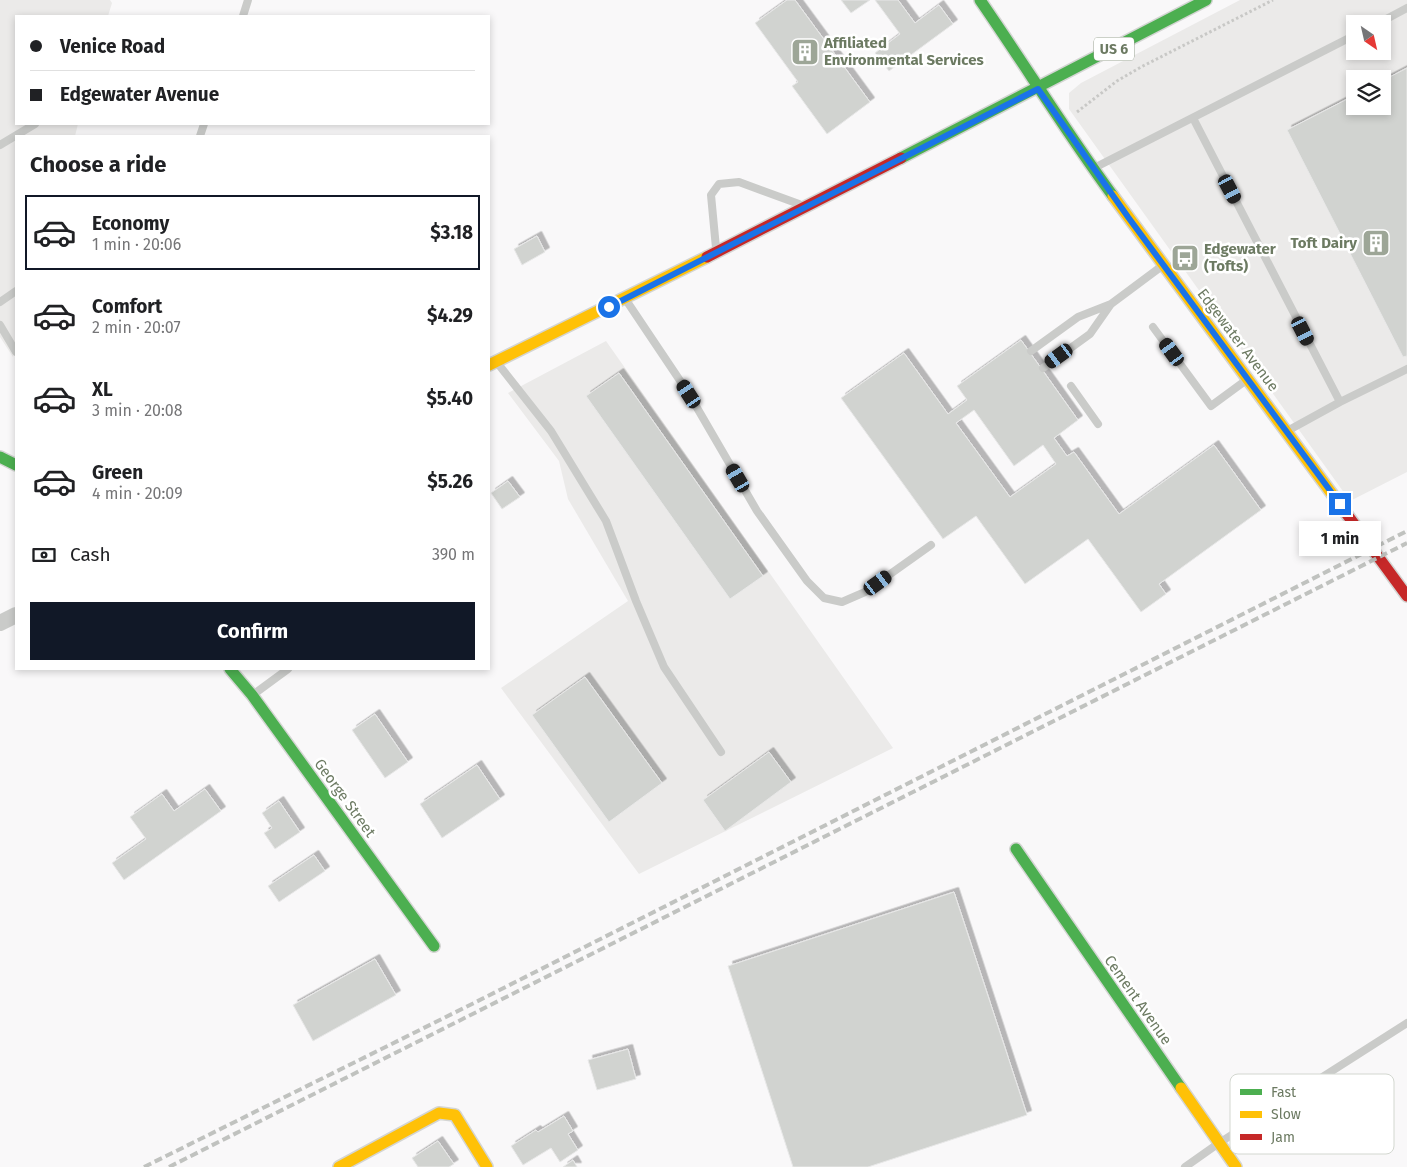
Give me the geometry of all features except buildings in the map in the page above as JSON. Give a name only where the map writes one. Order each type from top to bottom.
[{"type":"street","name":"Edgewater Avenue","points":[[980,0],[1093,169],[1407,596]]},
{"type":"street","name":"US 6","points":[[492,363],[625,299],[807,207],[1038,89],[1206,0]]},
{"type":"street","name":"George Street","points":[[231,670],[252,695],[434,946]]},
{"type":"street","name":"Cement Avenue","points":[[1016,849],[1236,1167]]},
{"type":"street","points":[[338,1167],[440,1114],[455,1116],[487,1167]]},
{"type":"lane","points":[[243,15],[248,0]]},
{"type":"lane","points":[[1391,17],[1407,8]]},
{"type":"lane","points":[[1093,169],[1346,40]]},
{"type":"lane","points":[[1193,118],[1340,402]]},
{"type":"lane","points":[[18,135],[32,125]]},
{"type":"lane","points":[[0,145],[15,137]]},
{"type":"lane","points":[[716,252],[711,195],[719,184],[739,182],[807,207]]},
{"type":"lane","points":[[1043,368],[1090,334],[1112,304],[1163,265]]},
{"type":"lane","points":[[0,302],[15,292]]},
{"type":"lane","points":[[625,299],[689,394],[758,511],[807,581],[824,598],[842,602],[865,592],[931,545]]},
{"type":"lane","points":[[1032,351],[1078,317],[1112,304]]},
{"type":"lane","points":[[0,325],[15,350]]},
{"type":"lane","points":[[1153,327],[1211,406],[1248,379]]},
{"type":"lane","points":[[492,363],[551,431],[606,521],[636,601],[664,667],[721,752]]},
{"type":"lane","points":[[1287,431],[1407,369]]},
{"type":"lane","points":[[1071,386],[1098,424]]},
{"type":"lane","points":[[252,695],[287,670]]},
{"type":"lane","points":[[1327,1074],[1407,1023]]},
{"type":"lane","points":[[1185,1167],[1230,1136]]},
{"type":"path","points":[[1080,108],[1117,81],[1141,67],[1273,0]]},
{"type":"shaded area","points":[[0,0],[110,0],[112,3],[108,15],[15,15],[15,125],[78,125],[75,135],[15,135],[15,350],[13,357],[0,337]]},
{"type":"shaded area","points":[[1240,0],[1407,0],[1407,472],[1350,501],[1069,109],[1069,93],[1081,83]]},
{"type":"shaded area","points":[[606,341],[893,748],[639,874],[501,688],[628,601],[568,499],[559,461],[508,393]]},
{"type":"railway","points":[[144,1167],[470,1005],[1407,531]]},
{"type":"railway","points":[[169,1167],[1407,543]]},
{"type":"traffic: fast","points":[[980,0],[1113,196]]},
{"type":"traffic: fast","points":[[901,158],[1206,0]]},
{"type":"traffic: fast","points":[[0,457],[15,464]]},
{"type":"traffic: fast","points":[[231,670],[252,695],[434,946]]},
{"type":"traffic: fast","points":[[1016,849],[1181,1088]]},
{"type":"traffic: slow","points":[[1113,196],[1346,513]]},
{"type":"traffic: slow","points":[[490,365],[707,257]]},
{"type":"traffic: slow","points":[[1181,1088],[1236,1167]]},
{"type":"traffic: slow","points":[[339,1167],[439,1113],[455,1115],[487,1167]]},
{"type":"traffic: jam","points":[[707,257],[901,158]]},
{"type":"traffic: jam","points":[[1346,513],[1407,596]]},
{"type":"place","name":"Affiliated Environmental Services","points":[[805,52]]},
{"type":"place","name":"Toft Dairy","points":[[1376,243]]},
{"type":"place","name":"Edgewater (Tofts)","points":[[1185,258]]},
{"type":"route","points":[[609,307],[1038,89],[1093,169],[1340,504]]}]
